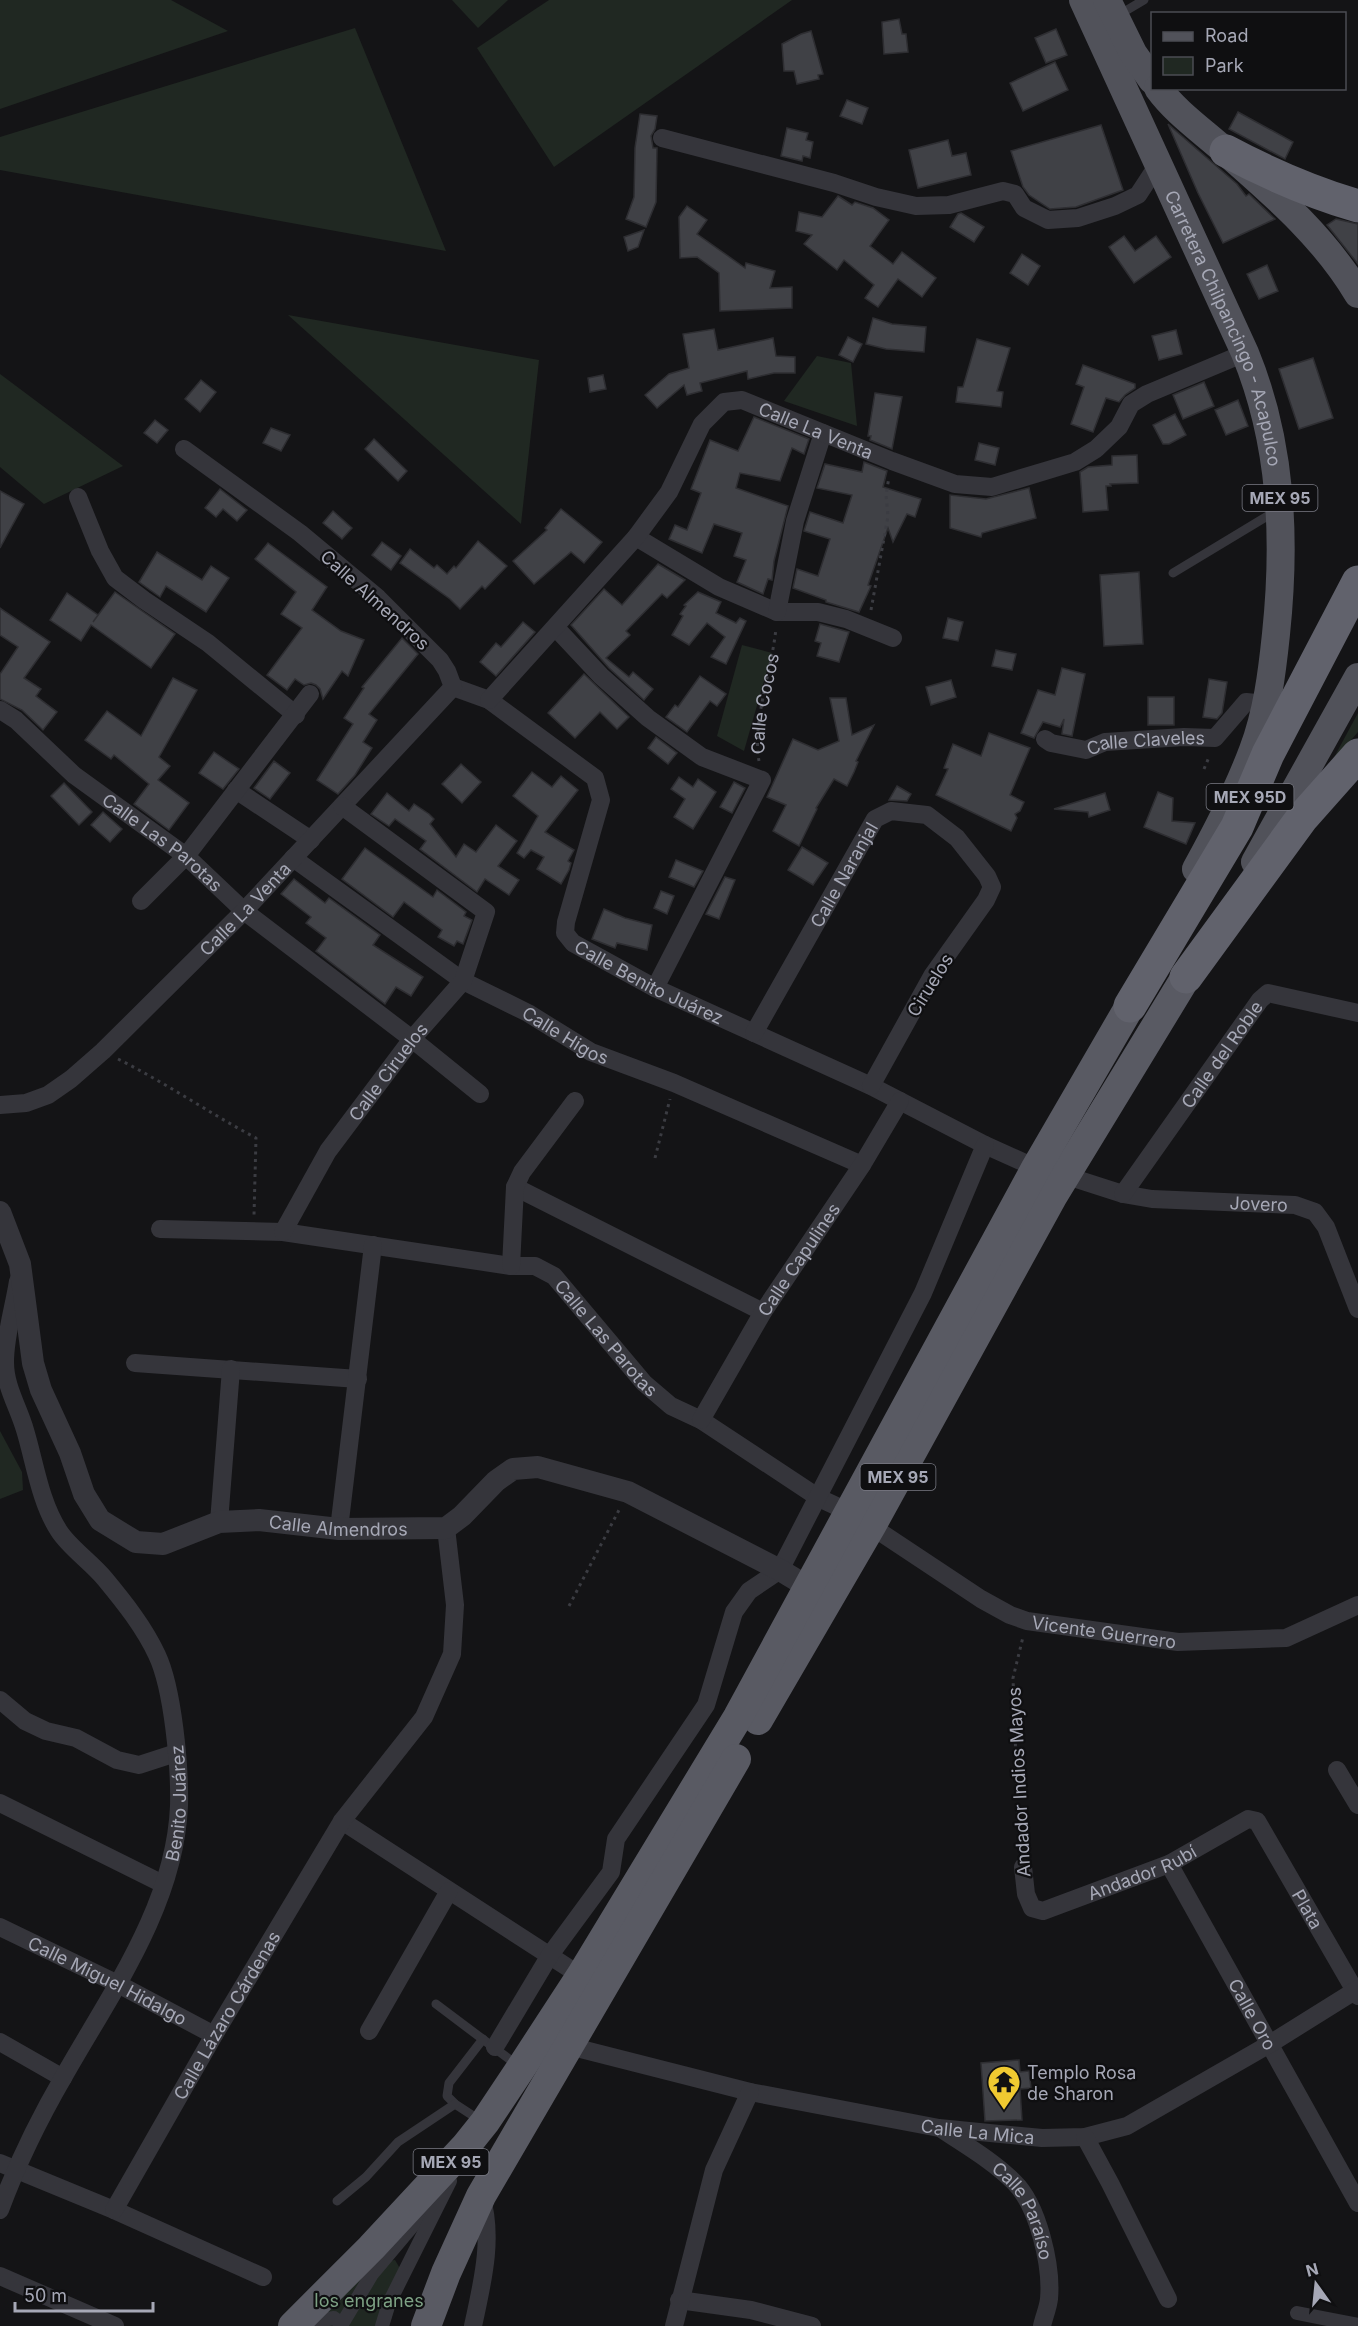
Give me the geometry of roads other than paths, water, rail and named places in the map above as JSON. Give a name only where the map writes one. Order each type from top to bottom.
[{"type":"highway","points":[[1226,151],[1265,172],[1315,193],[1358,206]]},
{"type":"highway","name":"MEX 95D","points":[[1130,1006],[1237,827],[1268,754],[1358,582]]},
{"type":"highway","name":"MEX 95D","points":[[1186,977],[1302,818],[1358,755]]},
{"type":"highway","name":"MEX 95","points":[[426,2326],[446,2273],[481,2196],[569,2046],[860,1519],[1186,977]]},
{"type":"highway","name":"MEX 95","points":[[292,2326],[379,2240],[465,2147],[521,2068],[581,1976],[738,1717],[808,1587],[860,1519],[1036,1168],[1130,1006]]},
{"type":"main road","name":"Carretera Chilpancingo - Acapulco","points":[[1083,0],[1255,376],[1273,448],[1281,508],[1281,582],[1273,664],[1267,704],[1254,750],[1202,857],[1154,947],[1130,1006]]},
{"type":"main road","points":[[1111,9],[1133,53],[1151,80]]},
{"type":"main road","points":[[1160,90],[1189,120],[1302,221],[1331,254],[1358,294]]},
{"type":"main road","name":"MEX 95","points":[[1186,977],[1258,857],[1358,676]]},
{"type":"street","points":[[663,138],[916,206],[950,205],[1003,191],[1015,194],[1024,207],[1047,220],[1078,218],[1115,206],[1138,195],[1159,163]]},
{"type":"street","name":"Calle La Venta","points":[[489,700],[636,537],[669,492],[702,424],[724,402],[742,400],[892,461],[955,483],[992,487],[1075,462],[1096,449],[1119,427],[1131,404],[1147,394],[1245,353]]},
{"type":"street","points":[[777,612],[795,521],[823,433]]},
{"type":"street","name":"Calle Almendros","points":[[184,449],[300,533],[378,598],[440,660],[450,679]]},
{"type":"street","points":[[78,497],[100,552],[116,578],[144,600],[208,643],[296,715]]},
{"type":"street","points":[[636,537],[719,587],[777,612],[818,612],[846,619],[893,639]]},
{"type":"street","name":"Calle Cocos","points":[[556,628],[601,676],[648,718],[702,758],[762,780],[655,988]]},
{"type":"street","name":"Calle La Venta","points":[[0,1105],[26,1103],[48,1095],[103,1051],[244,911],[311,840],[450,679]]},
{"type":"street","name":"Calle Benito Juárez","points":[[450,679],[489,700],[595,778],[601,800],[565,933],[573,943],[655,988],[871,1086],[985,1145],[1036,1168]]},
{"type":"street","points":[[141,901],[186,856],[310,694]]},
{"type":"street","name":"Calle Claveles","points":[[1045,739],[1051,743],[1086,750],[1105,742],[1184,737],[1215,738],[1246,702],[1267,704]]},
{"type":"street","name":"Calle Las Parotas","points":[[0,710],[16,720],[74,775],[186,856],[244,911],[480,1094]]},
{"type":"street","points":[[236,790],[311,840]]},
{"type":"street","name":"Calle Ciruelos","points":[[283,1232],[328,1151],[412,1039],[463,981],[486,912],[342,806]]},
{"type":"street","name":"Calle Naranjal","points":[[754,1033],[875,819],[891,811],[927,815],[957,838],[987,876],[992,887]]},
{"type":"street","name":"Calle Higos","points":[[293,858],[463,981],[528,1013],[591,1052],[674,1083],[862,1165]]},
{"type":"street","name":"Ciruelos","points":[[871,1086],[932,976],[986,900],[992,887]]},
{"type":"street","name":"Calle del Roble","points":[[1124,1194],[1260,1000],[1268,993],[1358,1013]]},
{"type":"street","points":[[511,1266],[515,1187],[522,1172],[574,1101]]},
{"type":"street","name":"Calle Capulines","points":[[701,1420],[763,1312],[862,1165],[900,1101]]},
{"type":"street","points":[[489,2043],[549,1955],[611,1872],[616,1839],[706,1705],[734,1612],[749,1592],[780,1570],[819,1498],[923,1293],[985,1145]]},
{"type":"street","name":"Jovero","points":[[1066,1176],[1124,1194],[1152,1199],[1295,1205],[1315,1212],[1326,1227],[1358,1309]]},
{"type":"street","points":[[515,1187],[763,1312]]},
{"type":"street","name":"Calle Almendros","points":[[0,1212],[20,1264],[33,1363],[41,1390],[70,1453],[84,1494],[100,1520],[136,1542],[163,1544],[219,1522],[259,1520],[339,1529],[446,1528]]},
{"type":"street","name":"Calle Las Parotas","points":[[160,1229],[283,1232],[511,1266],[535,1266],[554,1276],[644,1383],[671,1406],[701,1420],[819,1498],[860,1519]]},
{"type":"street","points":[[339,1529],[373,1245]]},
{"type":"street","name":"Benito Juárez","points":[[0,2210],[7,2167],[118,1984],[145,1929],[163,1884],[172,1853],[179,1806],[170,1698],[158,1655],[132,1612],[93,1564],[60,1534],[48,1512],[22,1422],[8,1388],[5,1361],[20,1264]]},
{"type":"street","points":[[135,1364],[358,1379]]},
{"type":"street","points":[[219,1522],[231,1369]]},
{"type":"street","points":[[446,1528],[462,1516],[496,1481],[513,1470],[538,1467],[628,1492],[780,1570],[808,1587]]},
{"type":"street","name":"Vicente Guerrero","points":[[860,1519],[981,1599],[1010,1615],[1027,1621],[1178,1642],[1286,1638],[1358,1605]]},
{"type":"street","name":"Calle Lázaro Cárdenas","points":[[114,2210],[214,2035],[342,1821],[424,1717],[452,1654],[455,1605],[446,1528]]},
{"type":"street","points":[[0,1700],[25,1721],[46,1731],[76,1738],[117,1761],[139,1765],[176,1753]]},
{"type":"street","points":[[1337,1770],[1358,1805]]},
{"type":"street","points":[[0,1803],[163,1884]]},
{"type":"street","name":"Andador Rubí","points":[[1032,1908],[1043,1911],[1168,1864],[1252,1820]]},
{"type":"street","name":"Plata","points":[[1252,1820],[1357,1992]]},
{"type":"street","points":[[342,1821],[581,1976]]},
{"type":"street","name":"Calle Oro","points":[[1168,1864],[1358,2203]]},
{"type":"street","name":"Andador Indios Mayos","points":[[1023,1867],[1026,1894],[1032,1908]]},
{"type":"street","points":[[369,2031],[450,1891]]},
{"type":"street","name":"Calle Miguel Hidalgo","points":[[0,1928],[118,1984],[214,2035]]},
{"type":"street","name":"Calle La Mica","points":[[569,2046],[750,2092],[939,2128],[1042,2138],[1085,2137],[1127,2126],[1357,1992]]},
{"type":"street","points":[[0,2042],[63,2078]]},
{"type":"street","points":[[674,2326],[714,2170],[750,2092]]},
{"type":"street","name":"Calle Paraíso","points":[[939,2128],[991,2162],[1016,2184],[1037,2220],[1047,2255],[1049,2299],[1042,2326]]},
{"type":"street","points":[[1085,2137],[1168,2299]]},
{"type":"street","points":[[7,2167],[114,2210],[263,2277]]},
{"type":"street","points":[[318,2326],[323,2320],[334,2318],[342,2324],[372,2274],[450,2181],[389,2303],[382,2326]]},
{"type":"street","points":[[473,2326],[485,2270],[487,2217],[481,2196]]},
{"type":"street","points":[[0,2276],[115,2326]]},
{"type":"street","points":[[680,2300],[752,2310],[812,2326]]},
{"type":"street","points":[[1297,2313],[1358,2325]]},
{"type":"lane","points":[[1111,9],[1144,0]]},
{"type":"lane","points":[[1173,573],[1281,508]]},
{"type":"lane","points":[[436,2004],[521,2068]]},
{"type":"lane","points":[[484,2122],[455,2104],[447,2096],[449,2083],[489,2043]]},
{"type":"lane","points":[[337,2201],[366,2176],[398,2142],[455,2104]]},
{"type":"place","name":"Templo Rosa de Sharon","points":[[1004,2111]]},
{"type":"park label","name":"los engranes","points":[[369,2300]]}]
